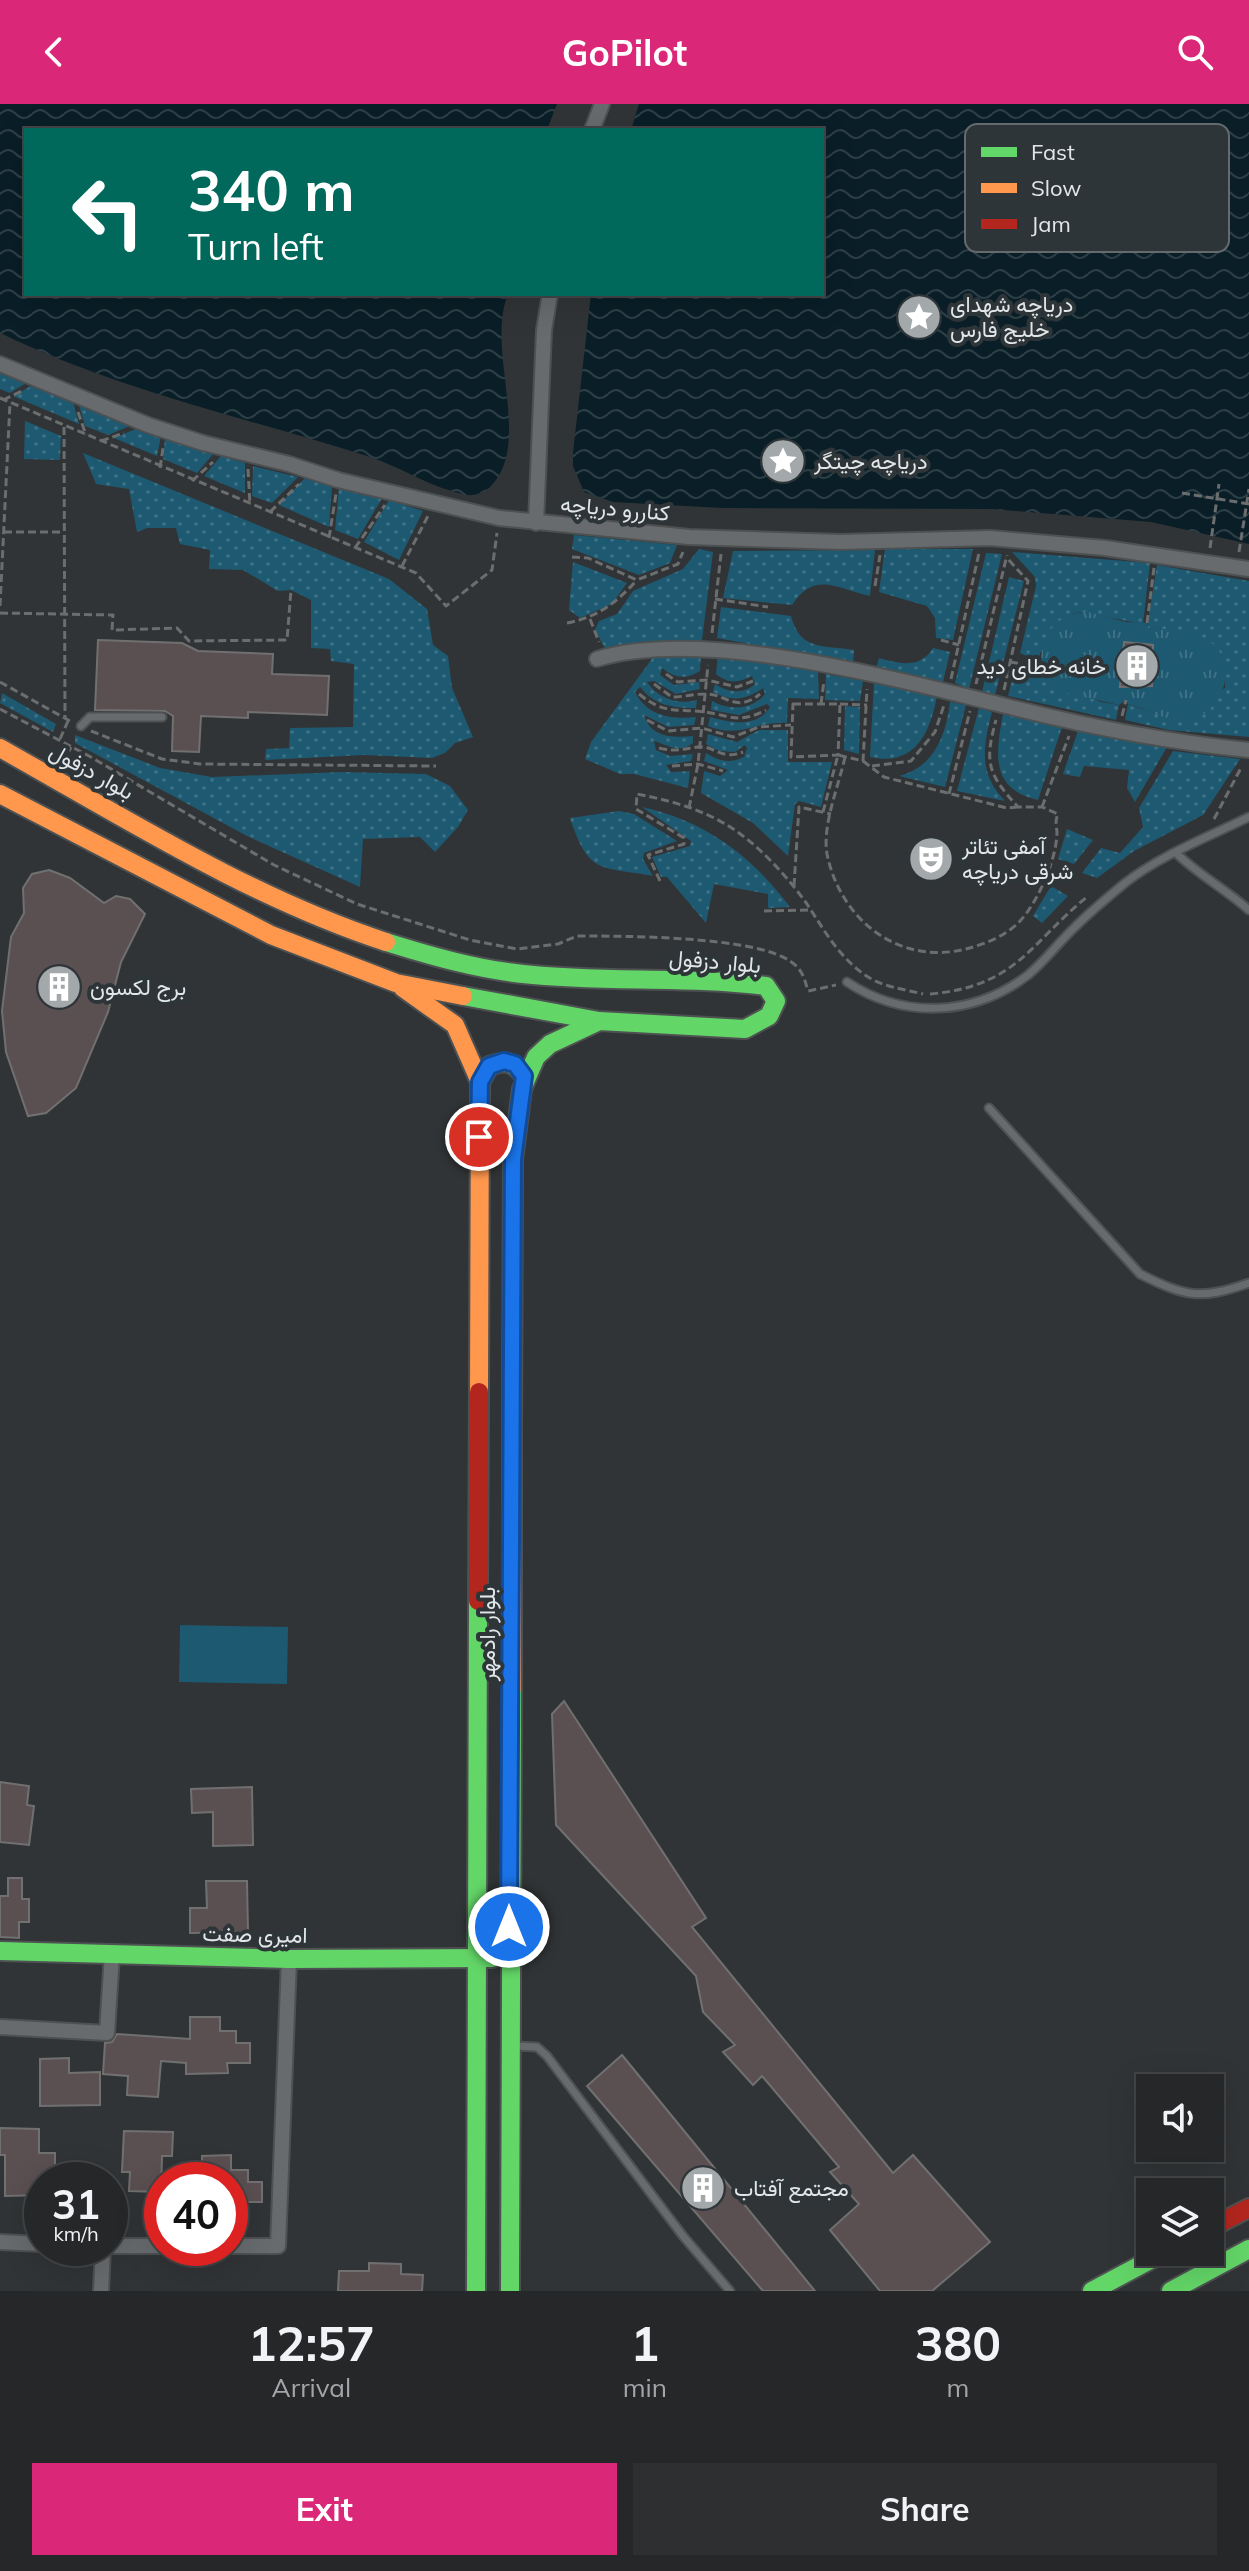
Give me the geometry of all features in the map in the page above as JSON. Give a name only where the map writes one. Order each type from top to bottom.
[{"type":"street","points":[[593,128],[602,104]]},
{"type":"street","points":[[536,523],[544,330],[550,296]]},
{"type":"street","name":"کناررو دریاچه","points":[[0,364],[165,429],[227,449],[392,494],[499,518],[689,537],[841,542],[982,538],[1105,548],[1249,569]]},
{"type":"street","points":[[601,658],[640,650],[710,650],[827,665],[1075,720],[1206,746],[1249,750]]},
{"type":"street","name":"بلوار دزفول","points":[[0,748],[204,860],[327,920],[368,936],[491,970],[757,985],[766,986],[776,1001],[767,1020],[745,1029],[599,1021],[396,983],[271,935],[0,794]]},
{"type":"street","points":[[396,983],[455,1025],[480,1082]]},
{"type":"street","name":"بلوار رادمهر","points":[[510,2291],[513,1159],[524,1076],[546,1043],[599,1021]]},
{"type":"street","points":[[480,1082],[489,1066],[504,1061],[515,1064],[524,1076]]},
{"type":"street","name":"بلوار رادمهر","points":[[476,2291],[480,1959],[480,1082]]},
{"type":"street","name":"امیری صفت","points":[[0,1951],[289,1959],[509,1958]]},
{"type":"street","points":[[0,2027],[107,2033],[112,1954]]},
{"type":"street","points":[[248,2246],[278,2246],[289,1959]]},
{"type":"street","points":[[1224,2221],[1249,2208]]},
{"type":"street","points":[[0,2242],[24,2243]]},
{"type":"street","points":[[1171,2291],[1249,2249]]},
{"type":"street","points":[[101,2291],[102,2266]]},
{"type":"street","points":[[1092,2291],[1139,2266]]},
{"type":"lane","points":[[81,726],[90,717],[162,717]]},
{"type":"lane","points":[[847,982],[871,998],[925,1010],[966,1006],[1003,992],[1030,973],[1076,926],[1128,881],[1249,817]]},
{"type":"lane","points":[[1176,853],[1199,876],[1217,883],[1249,910]]},
{"type":"lane","points":[[989,1108],[1140,1274],[1172,1290],[1211,1296],[1249,1283]]},
{"type":"lane","points":[[509,2046],[537,2047],[547,2056],[683,2236],[730,2291]]},
{"type":"path","points":[[0,398],[160,468],[416,573],[446,606],[492,570],[499,518]]},
{"type":"path","points":[[0,606],[10,403]]},
{"type":"path","points":[[59,740],[67,720],[64,426]]},
{"type":"path","points":[[160,468],[165,429]]},
{"type":"path","points":[[192,481],[227,449]]},
{"type":"path","points":[[247,454],[250,505]]},
{"type":"path","points":[[270,512],[312,471]]},
{"type":"path","points":[[329,538],[338,480]]},
{"type":"path","points":[[1210,547],[1219,484]]},
{"type":"path","points":[[0,486],[6,486]]},
{"type":"path","points":[[1239,554],[1249,489]]},
{"type":"path","points":[[1182,493],[1248,504]]},
{"type":"path","points":[[355,548],[392,494]]},
{"type":"path","points":[[401,567],[418,530],[437,504]]},
{"type":"path","points":[[4,532],[64,532]]},
{"type":"path","points":[[567,623],[590,619],[616,603],[637,580],[678,564],[689,537]]},
{"type":"path","points":[[689,808],[698,764],[723,537]]},
{"type":"path","points":[[872,766],[911,761],[935,732],[948,691],[982,538]]},
{"type":"path","points":[[875,586],[882,540]]},
{"type":"path","points":[[949,794],[1010,540]]},
{"type":"path","points":[[572,557],[588,558],[637,580]]},
{"type":"path","points":[[1147,623],[1155,557]]},
{"type":"path","points":[[0,613],[113,615],[112,630],[177,628],[189,641],[287,640],[291,590]]},
{"type":"path","points":[[715,599],[768,607]]},
{"type":"path","points":[[590,619],[601,658]]},
{"type":"path","points":[[941,640],[959,645]]},
{"type":"path","points":[[1010,662],[1041,667]]},
{"type":"path","points":[[821,704],[827,665]]},
{"type":"path","points":[[666,674],[678,682],[707,680],[737,687],[753,681]]},
{"type":"path","points":[[863,761],[868,674]]},
{"type":"path","points":[[0,682],[67,720],[162,759],[200,764],[436,766]]},
{"type":"path","points":[[654,684],[672,697],[705,694],[723,701],[750,702],[760,694]]},
{"type":"path","points":[[639,694],[670,711],[704,712],[733,720],[766,710]]},
{"type":"path","points":[[867,705],[793,704],[791,757],[838,755],[863,761],[884,777],[1007,808],[1018,807]]},
{"type":"path","points":[[823,812],[838,755],[840,704]]},
{"type":"path","points":[[0,709],[314,886],[449,934],[517,949],[558,944],[577,936],[741,947],[788,959],[802,971],[808,991],[866,976]]},
{"type":"path","points":[[647,720],[659,729],[675,732],[702,728],[733,737],[759,727],[791,725]]},
{"type":"path","points":[[845,757],[826,849],[835,885],[869,929],[899,945],[935,954],[988,942],[1020,921],[1047,876],[1058,814],[1042,807],[1075,720]]},
{"type":"path","points":[[659,748],[674,752],[700,746],[724,756],[743,752]]},
{"type":"path","points":[[672,766],[698,764],[723,771]]},
{"type":"path","points":[[1223,819],[1210,826],[1242,764]]},
{"type":"path","points":[[660,881],[648,855],[684,844],[684,838],[636,809],[637,794],[716,818],[742,835],[793,888],[830,941],[866,976],[884,985],[927,995],[979,986],[1011,970],[1089,895]]},
{"type":"path","points":[[793,888],[799,807],[831,814]]},
{"type":"path","points":[[764,911],[810,910]]},
{"type":"green space","points":[[0,372],[26,383],[10,393],[0,389]]},
{"type":"green space","points":[[31,386],[73,402],[79,424],[13,396]]},
{"type":"green space","points":[[79,405],[132,425],[108,435],[85,426]]},
{"type":"green space","points":[[25,421],[61,436],[60,460],[24,459]]},
{"type":"green space","points":[[138,428],[161,436],[157,456],[114,438]]},
{"type":"green space","points":[[165,438],[214,453],[197,473],[163,459]]},
{"type":"green space","points":[[83,453],[389,579],[427,609],[433,645],[448,656],[452,688],[473,737],[455,743],[445,753],[432,758],[364,755],[265,760],[266,749],[289,748],[290,728],[353,727],[354,664],[331,661],[330,649],[311,648],[311,600],[291,590],[278,591],[243,570],[209,569],[210,550],[180,544],[176,528],[147,528],[137,532],[129,489],[96,484]]},
{"type":"green space","points":[[221,456],[245,463],[245,493],[204,476]]},
{"type":"green space","points":[[253,466],[298,477],[272,503],[252,496]]},
{"type":"green space","points":[[305,478],[332,487],[329,527],[279,505]]},
{"type":"green space","points":[[339,488],[382,498],[358,539],[335,530]]},
{"type":"green space","points":[[389,500],[423,511],[399,560],[364,542]]},
{"type":"green space","points":[[574,535],[677,545],[670,563],[639,575],[572,549]]},
{"type":"green space","points":[[699,549],[713,552],[702,640],[606,650],[595,630],[599,621],[617,614],[633,591],[683,569]]},
{"type":"green space","points":[[885,549],[973,549],[953,640],[936,638],[935,618],[927,606],[879,592]]},
{"type":"green space","points":[[875,550],[870,596],[818,585],[801,594],[792,605],[723,598],[733,551]]},
{"type":"green space","points":[[1012,552],[1150,563],[1143,624],[1080,612],[1073,614],[1040,653],[1039,662],[1020,653],[1036,586],[1035,577]]},
{"type":"green space","points":[[986,553],[1002,554],[969,689],[955,683]]},
{"type":"green space","points":[[573,562],[627,583],[612,604],[580,618],[569,610]]},
{"type":"green space","points":[[1157,565],[1249,581],[1249,737],[1169,730],[1125,720],[1128,704],[1170,718],[1225,688],[1221,655],[1214,645],[1193,634],[1147,628]]},
{"type":"green space","points":[[1009,577],[1024,581],[995,695],[982,692]]},
{"type":"green space","points":[[721,607],[791,616],[800,635],[807,641],[854,650],[853,663],[717,638]]},
{"type":"green space","points":[[1088,612],[1126,622],[1147,623],[1148,628],[1187,632],[1208,640],[1224,661],[1226,674],[1219,698],[1200,716],[1180,720],[1128,704],[1126,700],[1119,705],[1054,690],[1042,665],[1045,639],[1061,620]]},
{"type":"green space","points":[[933,648],[950,652],[943,682],[876,669],[879,658],[902,663],[916,662]]},
{"type":"green space","points":[[701,655],[700,671],[695,674],[681,677],[662,668],[660,675],[674,685],[699,682],[700,689],[676,694],[654,681],[647,682],[657,693],[669,699],[683,702],[697,700],[696,708],[665,705],[640,687],[635,692],[646,706],[661,715],[696,717],[694,725],[668,727],[644,715],[652,728],[664,735],[693,736],[693,743],[683,748],[654,741],[656,750],[670,756],[693,754],[691,761],[666,765],[671,772],[690,771],[688,788],[634,774],[620,774],[585,759],[591,742],[654,656]]},
{"type":"green space","points":[[718,655],[818,671],[819,699],[788,698],[787,723],[729,731],[708,726],[710,717],[734,722],[751,721],[765,714],[770,707],[767,704],[739,715],[711,710],[712,701],[740,707],[754,703],[765,694],[763,688],[739,698],[713,692],[715,684],[735,691],[755,684],[752,676],[733,681],[716,674]]},
{"type":"green space","points":[[1016,665],[1101,702],[1119,705],[1116,720],[1008,696]]},
{"type":"green space","points":[[826,674],[863,681],[860,701],[825,700]]},
{"type":"green space","points":[[874,682],[937,696],[925,734],[909,752],[898,757],[870,757]]},
{"type":"green space","points":[[2,693],[56,724],[53,732],[0,703]]},
{"type":"green space","points":[[950,702],[966,705],[945,787],[899,776],[921,765],[936,748],[945,727]]},
{"type":"green space","points":[[845,706],[860,707],[859,754],[844,750]]},
{"type":"green space","points":[[979,708],[992,712],[985,759],[990,780],[1005,801],[957,791]]},
{"type":"green space","points":[[1003,714],[1063,724],[1038,800],[1022,795],[1004,778],[998,755]]},
{"type":"green space","points":[[759,730],[788,730],[788,762],[832,762],[821,807],[799,801],[795,804],[788,856],[753,823],[701,793],[704,771],[720,776],[728,770],[704,761],[706,753],[729,761],[744,757],[747,748],[745,745],[735,752],[719,751],[706,744],[708,734],[737,742]]},
{"type":"green space","points":[[1078,731],[1167,747],[1135,802],[1127,788],[1129,770],[1084,766],[1080,777],[1063,774]]},
{"type":"green space","points":[[75,735],[160,768],[212,777],[342,772],[426,774],[450,786],[468,810],[458,827],[435,852],[420,837],[363,839],[360,887],[247,836],[75,743]]},
{"type":"green space","points":[[1173,751],[1240,759],[1203,815],[1134,851],[1097,878],[1082,873],[1101,848],[1120,853],[1143,827],[1139,808]]},
{"type":"green space","points":[[642,807],[686,821],[725,843],[759,871],[790,907],[768,908],[768,894],[714,884],[706,923],[667,877],[661,877],[652,857],[690,846],[691,841]]},
{"type":"green space","points":[[619,811],[634,814],[677,841],[644,853],[643,859],[653,876],[598,865],[583,850],[570,818]]},
{"type":"green space","points":[[1067,829],[1093,840],[1074,864],[1058,859]]},
{"type":"green space","points":[[1051,886],[1068,896],[1042,923],[1033,916]]},
{"type":"green space","points":[[180,1625],[288,1627],[287,1684],[179,1682]]},
{"type":"water","points":[[0,104],[557,104],[548,128],[24,128],[24,296],[507,296],[502,317],[502,342],[508,446],[502,468],[483,492],[468,495],[455,492],[367,456],[135,387],[0,333]]},
{"type":"water","name":"دریاچه شهدای خلیج فارس","points":[[639,104],[1249,104],[1249,544],[1151,522],[992,509],[722,508],[613,502],[584,492],[573,466],[573,452],[591,296],[824,296],[824,128],[632,128]]},
{"type":"building","points":[[98,640],[182,643],[198,651],[273,654],[272,674],[329,676],[327,715],[248,712],[248,718],[201,716],[199,752],[172,751],[173,716],[165,711],[95,710]]},
{"type":"building","name":"خانه خطای دید","points":[[1124,642],[1153,645],[1152,686],[1120,687]]},
{"type":"building","name":"برج لکسون","points":[[49,870],[70,878],[104,903],[116,896],[130,899],[145,914],[121,962],[108,1012],[76,1088],[46,1113],[28,1116],[6,1052],[2,1011],[11,937],[24,913],[23,888],[32,874]]},
{"type":"building","points":[[564,1701],[706,1918],[692,1927],[893,2173],[913,2155],[990,2242],[932,2291],[880,2291],[830,2230],[859,2204],[830,2172],[839,2167],[762,2076],[753,2085],[723,2052],[735,2045],[703,2012],[696,1976],[556,1825],[552,1714]]},
{"type":"building","points":[[0,1782],[29,1786],[27,1805],[34,1806],[29,1845],[0,1842]]},
{"type":"building","points":[[252,1787],[253,1845],[213,1846],[213,1812],[192,1813],[191,1789]]},
{"type":"building","points":[[8,1878],[22,1878],[22,1899],[29,1899],[29,1922],[19,1922],[19,1938],[0,1937],[0,1896],[8,1896]]},
{"type":"building","points":[[206,1881],[247,1881],[248,1932],[190,1933],[190,1908],[207,1908]]},
{"type":"building","points":[[190,2017],[220,2017],[220,2031],[236,2031],[236,2043],[250,2043],[250,2063],[227,2063],[228,2073],[186,2074],[186,2063],[161,2061],[158,2097],[127,2095],[128,2076],[103,2074],[105,2043],[112,2042],[117,2034],[190,2039]]},
{"type":"building","name":"مجتمع آفتاب","points":[[622,2055],[815,2291],[763,2291],[587,2086]]},
{"type":"building","points":[[69,2058],[69,2073],[100,2072],[100,2105],[40,2106],[40,2059]]},
{"type":"building","points":[[0,2128],[39,2129],[39,2153],[55,2153],[55,2162],[24,2162],[24,2195],[5,2196],[5,2155],[0,2155]]},
{"type":"building","points":[[124,2131],[173,2132],[172,2156],[162,2156],[162,2162],[144,2162],[144,2191],[129,2191],[128,2162],[122,2162]]},
{"type":"building","points":[[231,2155],[231,2162],[202,2162],[202,2156]]},
{"type":"building","points":[[248,2182],[262,2182],[262,2202],[248,2202]]},
{"type":"building","points":[[369,2263],[401,2264],[401,2274],[423,2275],[422,2291],[338,2291],[339,2271],[369,2271]]},
{"type":"traffic: fast","points":[[386,942],[488,969],[523,974],[766,986],[776,1001],[769,1016],[745,1029],[599,1021],[463,996]]},
{"type":"traffic: fast","points":[[512,1432],[513,1159],[522,1089],[536,1057],[550,1044],[597,1022]]},
{"type":"traffic: fast","points":[[480,1082],[489,1066],[500,1063],[513,1065],[524,1076]]},
{"type":"traffic: fast","points":[[476,2291],[478,1601]]},
{"type":"traffic: fast","points":[[510,2291],[512,1689]]},
{"type":"traffic: fast","points":[[0,1951],[289,1959],[492,1958]]},
{"type":"traffic: fast","points":[[1171,2291],[1249,2249]]},
{"type":"traffic: fast","points":[[1092,2291],[1139,2266]]},
{"type":"traffic: slow","points":[[0,748],[237,879],[285,903],[386,942]]},
{"type":"traffic: slow","points":[[0,794],[271,935],[396,983],[463,996]]},
{"type":"traffic: slow","points":[[403,988],[455,1025],[480,1082],[479,1392]]},
{"type":"traffic: slow","points":[[512,1432],[512,1689]]},
{"type":"traffic: jam","points":[[478,1601],[479,1392]]},
{"type":"traffic: jam","points":[[1224,2221],[1249,2208]]},
{"type":"place","name":"دریاچه شهدای خلیج فارس","points":[[919,317]]},
{"type":"place","name":"دریاچه چیتگر","points":[[783,461]]},
{"type":"place","name":"خانه خطای دید","points":[[1137,666]]},
{"type":"place","name":"آمفی تئاتر شرقی دریاچه","points":[[931,859]]},
{"type":"place","name":"برج لکسون","points":[[59,987]]},
{"type":"place","name":"مجتمع آفتاب","points":[[703,2188]]},
{"type":"route","points":[[479,1137],[480,1082],[489,1066],[504,1061],[515,1064],[524,1076],[513,1159],[509,1927]]}]
